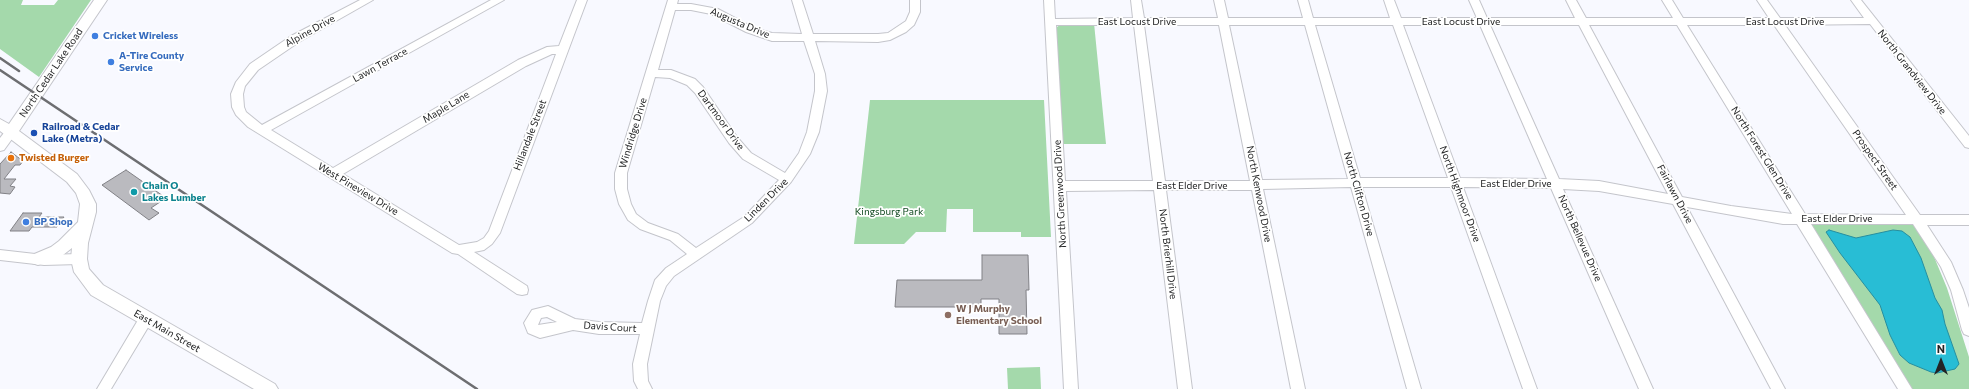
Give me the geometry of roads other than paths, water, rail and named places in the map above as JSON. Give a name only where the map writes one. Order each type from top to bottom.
[{"type":"main road","name":"North Cedar Lake Road","points":[[5,128],[101,0]]},
{"type":"main road","points":[[5,128],[72,178],[82,190],[88,204],[88,212],[80,243],[79,259]]},
{"type":"main road","points":[[38,259],[57,251],[65,245],[85,224]]},
{"type":"main road","name":"East Main Street","points":[[79,259],[82,272],[97,290],[269,389]]},
{"type":"street","name":"Alpine Drive","points":[[254,67],[295,39],[368,0]]},
{"type":"street","name":"Lawn Terrace","points":[[262,130],[499,0]]},
{"type":"street","name":"Hillandale Street","points":[[461,250],[480,246],[488,241],[494,233],[582,0]]},
{"type":"street","name":"Linden Drive","points":[[645,389],[641,382],[640,364],[660,284],[670,272],[748,220],[787,179],[804,154],[813,132],[819,108],[821,91],[820,74],[797,0]]},
{"type":"street","name":"Augusta Drive","points":[[672,4],[714,11],[750,30],[772,37],[878,38],[890,36],[902,30],[910,23],[915,12],[915,0]]},
{"type":"street","name":"North Greenwood Drive","points":[[1049,0],[1070,389]]},
{"type":"street","name":"North Brierhill Drive","points":[[1136,0],[1185,389]]},
{"type":"street","name":"North Kenwood Drive","points":[[1219,0],[1258,185],[1298,389]]},
{"type":"street","name":"North Clifton Drive","points":[[1303,0],[1414,389]]},
{"type":"street","name":"North Highmoor Drive","points":[[1389,0],[1530,389]]},
{"type":"street","name":"North Bellevue Drive","points":[[1474,0],[1646,389]]},
{"type":"street","name":"Fairlawn Drive","points":[[1571,0],[1778,389]]},
{"type":"street","name":"North Forest Glen Drive","points":[[1668,0],[1905,389]]},
{"type":"street","name":"Prospect Street","points":[[1762,0],[1916,219],[1947,266],[1966,313],[1969,330]]},
{"type":"street","name":"North Grandview Drive","points":[[1856,0],[1969,144]]},
{"type":"street","name":"Windridge Drive","points":[[672,4],[621,174],[621,189],[625,204],[632,217],[644,226],[674,237],[695,254]]},
{"type":"street","name":"East Locust Drive","points":[[1050,22],[1872,21]]},
{"type":"street","name":"Maple Lane","points":[[333,174],[522,62],[550,50],[562,50]]},
{"type":"street","name":"West Pineview Drive","points":[[254,67],[240,85],[237,94],[238,107],[242,116],[333,174],[456,249],[461,250],[522,290]]},
{"type":"street","name":"Dartmoor Drive","points":[[651,73],[671,74],[691,82],[699,90],[733,140],[748,156],[760,165],[787,179]]},
{"type":"street","name":"North Cedar Lake Road","points":[[0,146],[5,128]]},
{"type":"street","name":"East Elder Drive","points":[[1059,186],[1356,184],[1394,182],[1456,184],[1556,184],[1599,186],[1730,211],[1783,219],[1969,220]]},
{"type":"street","points":[[1,257],[79,259]]},
{"type":"street","points":[[104,389],[146,319]]},
{"type":"street","name":"Davis Court","points":[[573,324],[599,328],[648,329]]},
{"type":"water","points":[[1829,230],[1856,238],[1893,230],[1902,231],[1910,237],[1921,258],[1935,298],[1942,310],[1945,324],[1959,364],[1955,369],[1937,373],[1931,372],[1909,363],[1900,355],[1890,335],[1880,305],[1840,253],[1826,232]]},
{"type":"railway","points":[[0,58],[19,71]]},
{"type":"railway","points":[[0,70],[477,389]]},
{"type":"place","name":"Cricket Wireless","points":[[95,36]]},
{"type":"place","name":"A-Tire County Service","points":[[111,62]]},
{"type":"place","name":"Railroad & Cedar Lake (Metra)","points":[[34,133]]},
{"type":"place","name":"Twisted Burger","points":[[11,158]]},
{"type":"place","name":"Chain O Lakes Lumber","points":[[134,192]]},
{"type":"place","name":"BP Shop","points":[[26,222]]},
{"type":"place","name":"W J Murphy Elementary School","points":[[948,315]]},
{"type":"park label","name":"Kingsburg Park","points":[[889,212]]}]
